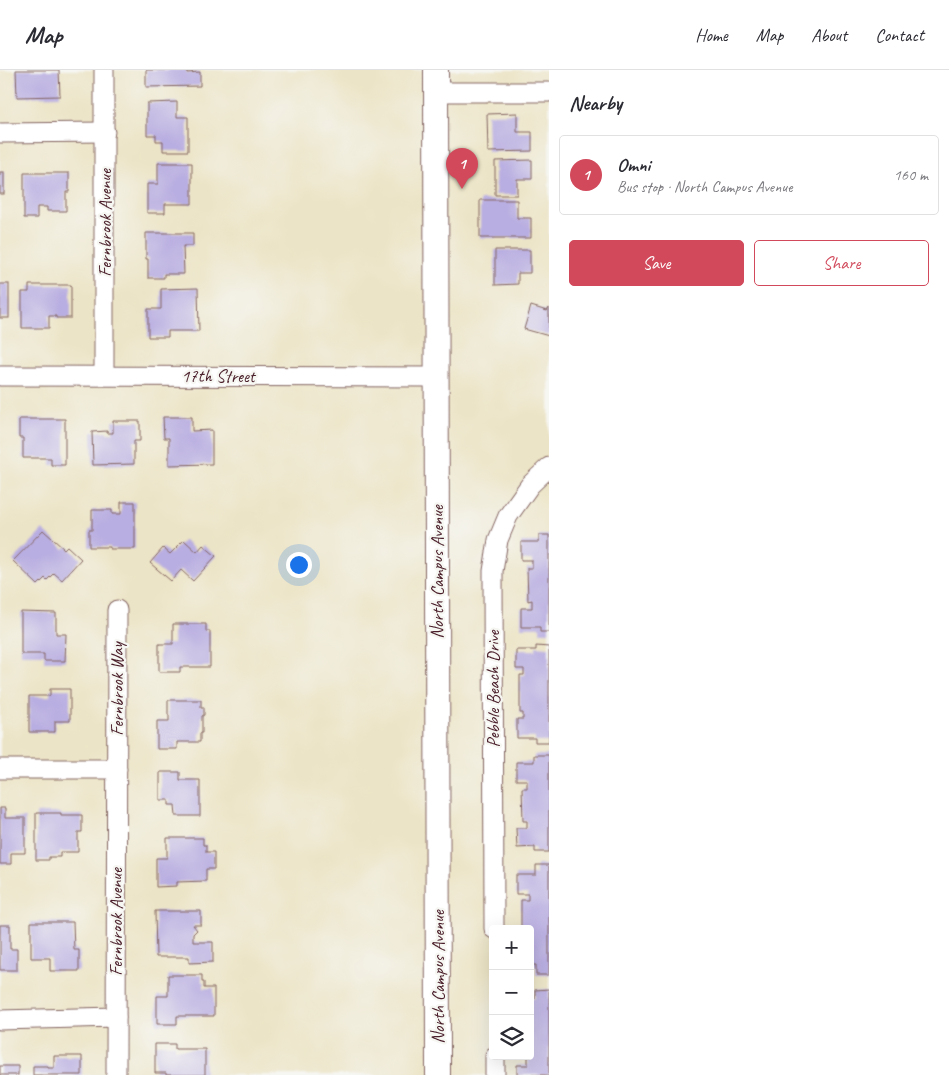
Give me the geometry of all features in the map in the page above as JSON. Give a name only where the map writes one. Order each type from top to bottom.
[{"type":"main road","name":"North Campus Avenue","points":[[436,81],[438,1075]]},
{"type":"street","name":"Fernbrook Avenue","points":[[104,70],[104,375]]},
{"type":"street","points":[[436,81],[549,92]]},
{"type":"street","points":[[0,133],[104,132]]},
{"type":"street","name":"17th Street","points":[[0,376],[436,377]]},
{"type":"street","name":"Pebble Beach Drive","points":[[494,925],[493,571],[498,540],[508,516],[530,485],[549,467]]},
{"type":"street","name":"Fernbrook Way","points":[[117,610],[117,769]]},
{"type":"street","points":[[0,769],[117,769]]},
{"type":"street","name":"Fernbrook Avenue","points":[[116,1075],[117,769]]},
{"type":"street","points":[[0,1020],[116,1017]]},
{"type":"street","points":[[494,1060],[495,1075]]},
{"type":"building","points":[[16,70],[59,70],[60,96],[17,97]]},
{"type":"building","points":[[146,70],[187,70],[187,73],[200,72],[200,86],[146,87]]},
{"type":"building","points":[[177,102],[177,117],[188,117],[188,151],[163,151],[163,141],[156,141],[156,135],[147,135],[147,103]]},
{"type":"building","points":[[517,113],[517,132],[532,132],[532,151],[488,152],[487,114]]},
{"type":"building","points":[[532,160],[532,179],[517,179],[517,195],[495,195],[495,161]]},
{"type":"building","points":[[158,163],[192,163],[192,204],[165,204],[165,213],[147,213],[147,184],[158,184]]},
{"type":"building","points":[[0,172],[4,172],[4,194],[0,194]]},
{"type":"building","points":[[24,173],[69,173],[66,211],[47,211],[47,207],[37,207],[37,218],[24,218]]},
{"type":"building","points":[[480,200],[517,200],[517,218],[531,218],[531,238],[480,238]]},
{"type":"building","points":[[146,233],[193,233],[193,246],[183,246],[184,274],[164,274],[164,278],[148,278]]},
{"type":"building","points":[[495,250],[530,250],[530,273],[518,273],[518,284],[495,285]]},
{"type":"building","points":[[0,284],[9,284],[9,318],[0,318]]},
{"type":"building","points":[[29,285],[71,285],[71,318],[49,316],[49,328],[22,328],[22,292],[29,292]]},
{"type":"building","points":[[198,288],[199,331],[168,331],[168,337],[148,337],[148,309],[161,309],[161,289]]},
{"type":"building","points":[[531,306],[547,311],[549,308],[549,336],[524,329]]},
{"type":"building","points":[[163,417],[192,417],[192,431],[212,430],[212,464],[169,465],[169,438],[164,438]]},
{"type":"building","points":[[19,419],[65,419],[65,465],[51,465],[51,458],[23,458],[23,438],[19,438]]},
{"type":"building","points":[[113,421],[140,421],[140,441],[134,441],[134,464],[93,465],[92,432],[107,431],[107,433],[113,433]]},
{"type":"building","points":[[121,502],[135,502],[135,549],[89,547],[89,530],[92,530],[92,510],[112,510],[112,514],[121,514]]},
{"type":"building","points":[[43,530],[64,549],[67,546],[81,559],[62,580],[54,573],[38,585],[13,561]]},
{"type":"building","points":[[539,535],[549,535],[549,632],[540,632],[540,627],[521,627],[521,608],[532,608],[532,600],[528,601],[527,568],[532,568],[532,560],[521,560],[521,542],[539,542]]},
{"type":"building","points":[[184,540],[197,552],[203,545],[216,556],[193,581],[181,570],[171,581],[150,563],[163,548],[170,554]]},
{"type":"building","points":[[21,612],[56,613],[56,634],[66,634],[65,661],[44,661],[44,654],[21,654]]},
{"type":"building","points":[[173,624],[206,624],[206,631],[210,631],[210,667],[180,667],[180,672],[159,672],[159,644],[173,644]]},
{"type":"building","points":[[536,646],[549,647],[549,742],[535,742],[535,738],[517,738],[517,719],[523,719],[523,713],[520,713],[520,675],[524,675],[524,669],[516,669],[516,650],[536,650]]},
{"type":"building","points":[[50,689],[70,689],[70,721],[55,721],[55,732],[29,732],[29,696],[50,696]]},
{"type":"building","points":[[168,700],[201,700],[201,707],[204,707],[204,715],[202,716],[200,742],[177,742],[177,749],[157,749],[157,721],[169,721]]},
{"type":"building","points":[[534,755],[549,755],[549,852],[535,852],[535,847],[517,848],[516,828],[527,828],[527,821],[523,821],[522,788],[527,788],[527,780],[516,780],[516,762],[534,762]]},
{"type":"building","points":[[160,772],[180,772],[180,780],[200,780],[200,816],[176,816],[175,805],[169,805],[169,800],[160,800]]},
{"type":"building","points":[[0,808],[5,808],[5,818],[25,818],[25,853],[11,853],[11,864],[0,864]]},
{"type":"building","points":[[36,813],[82,815],[82,832],[78,832],[78,852],[60,852],[60,857],[49,857],[49,860],[36,860]]},
{"type":"building","points":[[167,838],[203,838],[206,852],[214,852],[214,869],[206,869],[206,881],[177,882],[177,886],[156,887],[156,858],[167,858]]},
{"type":"building","points":[[536,865],[549,865],[549,975],[536,975],[536,965],[534,965],[534,925],[521,925],[521,900],[528,900],[528,894],[516,894],[516,875],[536,875]]},
{"type":"building","points":[[155,911],[201,911],[201,925],[193,925],[197,930],[193,934],[193,942],[213,942],[213,962],[189,963],[189,957],[156,957]]},
{"type":"building","points":[[31,922],[73,922],[74,950],[79,950],[79,971],[50,971],[50,958],[31,958]]},
{"type":"building","points":[[0,925],[10,925],[10,949],[17,949],[17,970],[0,970]]},
{"type":"building","points":[[168,975],[202,975],[204,988],[214,988],[214,1016],[177,1016],[177,1024],[157,1024],[157,996],[168,996]]},
{"type":"building","points":[[549,989],[549,1075],[517,1075],[517,1065],[528,1065],[528,1060],[534,1060],[535,990]]},
{"type":"building","points":[[155,1044],[175,1044],[175,1049],[205,1049],[205,1075],[166,1075],[166,1073],[155,1073]]},
{"type":"building","points":[[54,1056],[82,1056],[82,1075],[33,1075],[33,1066],[54,1068]]},
{"type":"building","points":[[0,1066],[18,1066],[18,1075],[0,1075]]},
{"type":"place","name":"Omni","points":[[462,189]]}]
